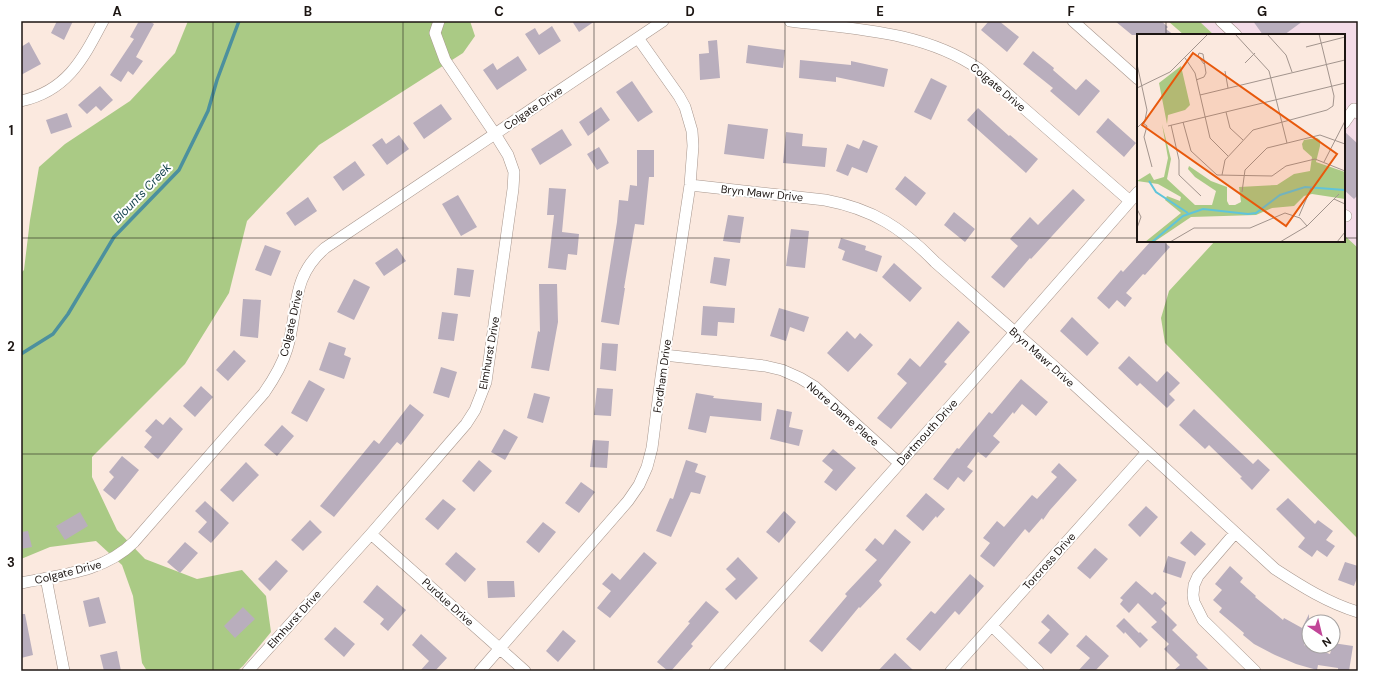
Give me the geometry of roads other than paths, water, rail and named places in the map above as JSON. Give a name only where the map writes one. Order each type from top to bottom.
[{"type":"street","points":[[21,101],[50,90],[65,80],[77,67],[85,55],[104,21]]},
{"type":"street","name":"Elmhurst Drive","points":[[248,671],[371,534],[466,424],[475,410],[486,382],[513,189],[514,172],[511,162],[495,134],[445,60],[435,33],[439,21]]},
{"type":"street","name":"Colgate Drive","points":[[21,583],[89,569],[104,564],[128,548],[264,393],[280,368],[287,349],[298,288],[303,274],[318,254],[663,21]]},
{"type":"street","name":"Colgate Drive","points":[[790,21],[895,34],[923,42],[969,62],[979,69],[1130,201]]},
{"type":"street","points":[[1073,21],[1137,78]]},
{"type":"street","points":[[1221,21],[1235,34]]},
{"type":"street","name":"Fordham Drive","points":[[480,671],[628,502],[639,485],[647,467],[652,448],[664,355],[690,186],[693,146],[690,119],[679,96],[638,38]]},
{"type":"street","points":[[1345,122],[1353,111]]},
{"type":"street","name":"Bryn Mawr Drive","points":[[690,186],[842,203],[864,210],[900,230],[1015,332],[1275,569],[1296,583],[1322,597],[1358,612]]},
{"type":"street","name":"Dartmouth Drive","points":[[715,671],[900,464],[1137,193]]},
{"type":"street","name":"Notre Dame Place","points":[[664,355],[765,366],[782,370],[800,378],[815,387],[900,464]]},
{"type":"street","name":"Torcross Drive","points":[[951,671],[1147,452]]},
{"type":"street","points":[[1235,533],[1198,576],[1194,586],[1194,602],[1203,620],[1255,671]]},
{"type":"street","name":"Purdue Drive","points":[[371,534],[525,671]]},
{"type":"street","points":[[46,578],[64,671]]},
{"type":"street","points":[[992,626],[1038,671]]},
{"type":"waterway","name":"Blounts Creek","points":[[21,354],[53,334],[68,314],[114,237],[179,170],[208,111],[217,80],[239,21]]}]
